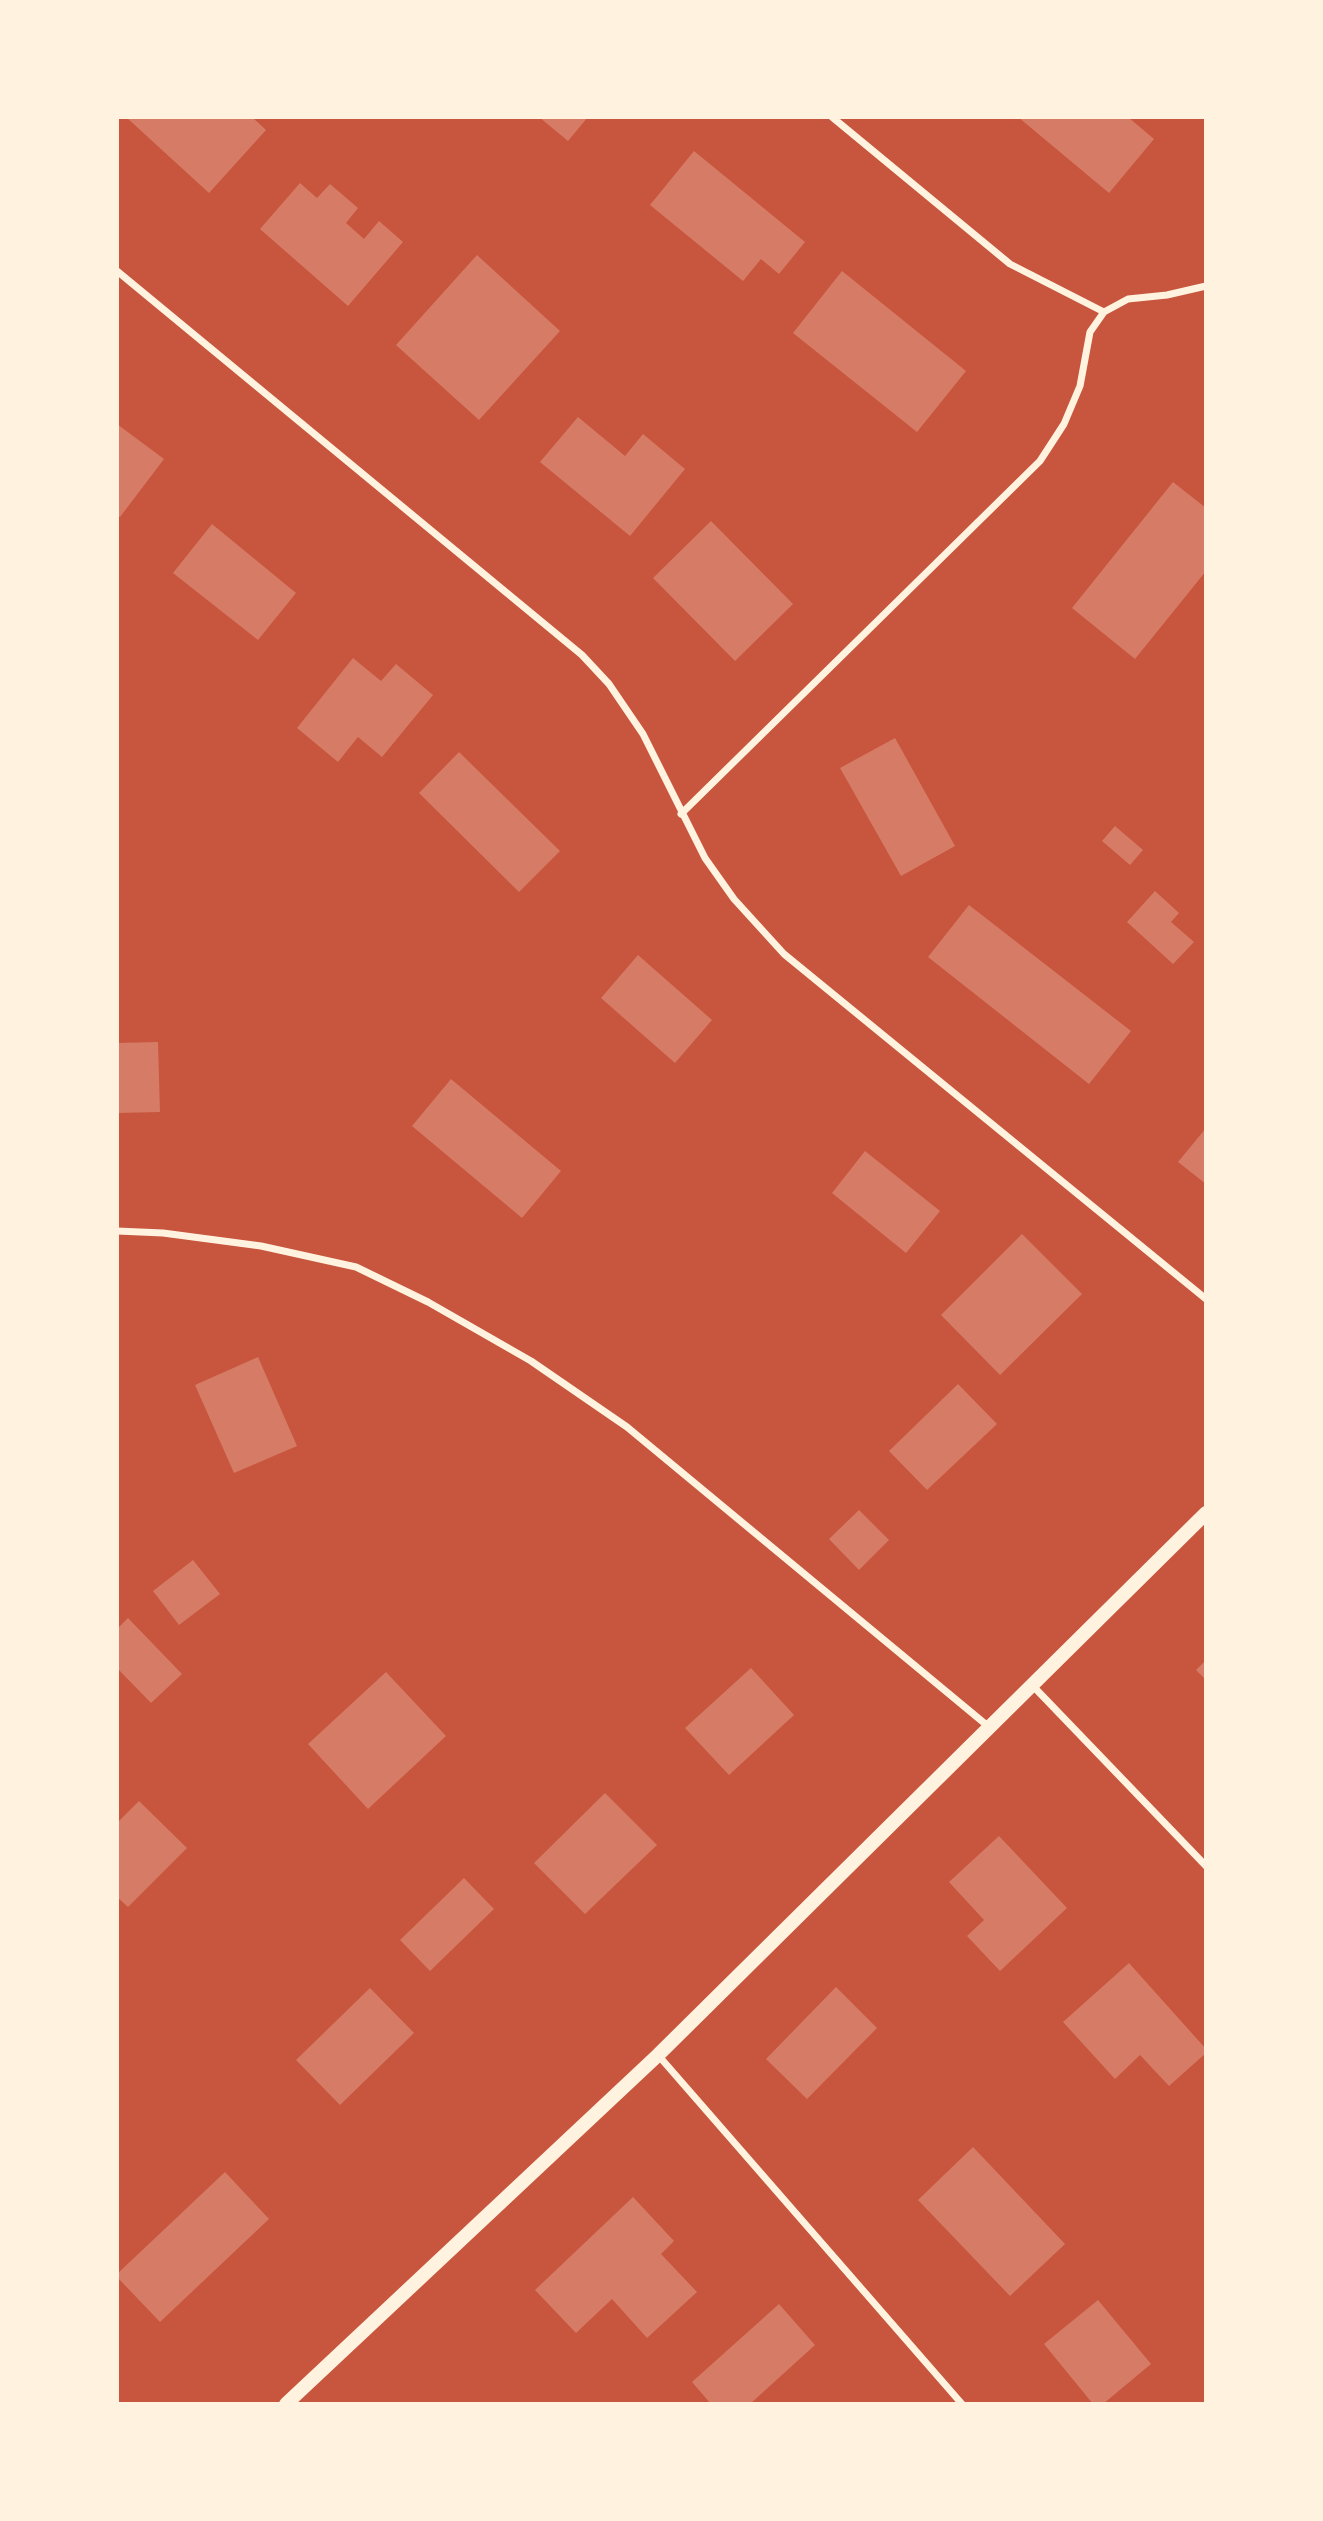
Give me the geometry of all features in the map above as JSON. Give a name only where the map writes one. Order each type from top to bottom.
[{"type":"main road","points":[[286,2404],[658,2055],[1206,1513]]},
{"type":"street","points":[[832,117],[1010,264],[1104,312]]},
{"type":"street","points":[[117,271],[582,654],[609,684],[643,734],[705,858],[734,899],[784,954],[1206,1299]]},
{"type":"street","points":[[681,814],[1040,461],[1064,424],[1080,386],[1090,332],[1104,312],[1128,299],[1167,295],[1206,286]]},
{"type":"street","points":[[117,1231],[163,1233],[261,1246],[356,1267],[428,1302],[531,1360],[626,1427],[989,1727]]},
{"type":"street","points":[[1031,1685],[1206,1866]]},
{"type":"street","points":[[658,2055],[962,2404]]},
{"type":"building","points":[[126,117],[252,117],[266,130],[209,193]]},
{"type":"building","points":[[539,117],[588,117],[568,141]]},
{"type":"building","points":[[1018,117],[1128,117],[1154,139],[1109,193]]},
{"type":"building","points":[[694,151],[805,242],[779,274],[761,259],[743,281],[650,205]]},
{"type":"building","points":[[300,183],[317,198],[330,184],[358,208],[346,223],[364,239],[379,221],[403,242],[348,306],[260,229]]},
{"type":"building","points":[[477,255],[560,331],[479,420],[396,345]]},
{"type":"building","points":[[842,271],[966,371],[917,432],[793,333]]},
{"type":"building","points":[[578,417],[625,456],[643,434],[685,469],[630,536],[540,462]]},
{"type":"building","points":[[117,424],[164,459],[120,517],[117,515]]},
{"type":"building","points":[[1173,482],[1206,508],[1206,571],[1135,659],[1072,608]]},
{"type":"building","points":[[711,521],[793,604],[735,661],[653,578]]},
{"type":"building","points":[[212,524],[296,593],[258,640],[173,573]]},
{"type":"building","points":[[353,658],[381,681],[396,664],[433,695],[382,757],[358,737],[338,762],[297,728]]},
{"type":"building","points":[[895,738],[955,846],[901,876],[840,768]]},
{"type":"building","points":[[459,752],[560,851],[519,892],[419,793]]},
{"type":"building","points":[[1115,826],[1143,850],[1130,865],[1102,841]]},
{"type":"building","points":[[1155,891],[1179,913],[1171,922],[1194,942],[1173,964],[1127,922]]},
{"type":"building","points":[[969,905],[1131,1031],[1089,1084],[928,957]]},
{"type":"building","points":[[638,955],[712,1020],[675,1063],[601,998]]},
{"type":"building","points":[[158,1042],[160,1112],[117,1113],[117,1043]]},
{"type":"building","points":[[451,1079],[561,1171],[522,1218],[412,1126]]},
{"type":"building","points":[[1206,1128],[1206,1184],[1178,1162]]},
{"type":"building","points":[[865,1151],[940,1211],[906,1253],[832,1193]]},
{"type":"building","points":[[1022,1234],[1082,1294],[1000,1375],[941,1315]]},
{"type":"building","points":[[258,1357],[297,1446],[234,1473],[195,1385]]},
{"type":"building","points":[[958,1384],[997,1424],[927,1490],[889,1451]]},
{"type":"building","points":[[859,1510],[889,1540],[859,1570],[829,1539]]},
{"type":"building","points":[[193,1560],[220,1594],[179,1625],[153,1591]]},
{"type":"building","points":[[128,1618],[182,1674],[151,1703],[117,1668],[117,1629]]},
{"type":"building","points":[[1206,1660],[1206,1680],[1196,1670]]},
{"type":"building","points":[[751,1668],[794,1715],[729,1775],[685,1728]]},
{"type":"building","points":[[386,1672],[446,1736],[368,1809],[308,1744]]},
{"type":"building","points":[[605,1793],[657,1845],[585,1914],[534,1863]]},
{"type":"building","points":[[139,1801],[187,1848],[128,1907],[117,1897],[117,1823]]},
{"type":"building","points":[[999,1836],[1067,1908],[1000,1971],[967,1936],[984,1920],[949,1882]]},
{"type":"building","points":[[464,1878],[494,1909],[430,1971],[400,1940]]},
{"type":"building","points":[[1129,1963],[1206,2049],[1206,2053],[1169,2086],[1140,2055],[1115,2079],[1063,2022]]},
{"type":"building","points":[[836,1987],[877,2028],[807,2099],[766,2059]]},
{"type":"building","points":[[370,1988],[414,2033],[340,2105],[296,2060]]},
{"type":"building","points":[[973,2147],[1065,2244],[1010,2296],[918,2200]]},
{"type":"building","points":[[225,2172],[269,2219],[160,2322],[117,2274]]},
{"type":"building","points":[[633,2197],[674,2241],[661,2254],[697,2292],[647,2338],[612,2299],[576,2333],[535,2290]]},
{"type":"building","points":[[1098,2300],[1151,2364],[1103,2404],[1093,2404],[1044,2344]]},
{"type":"building","points":[[779,2304],[815,2345],[750,2404],[711,2404],[692,2382]]}]
